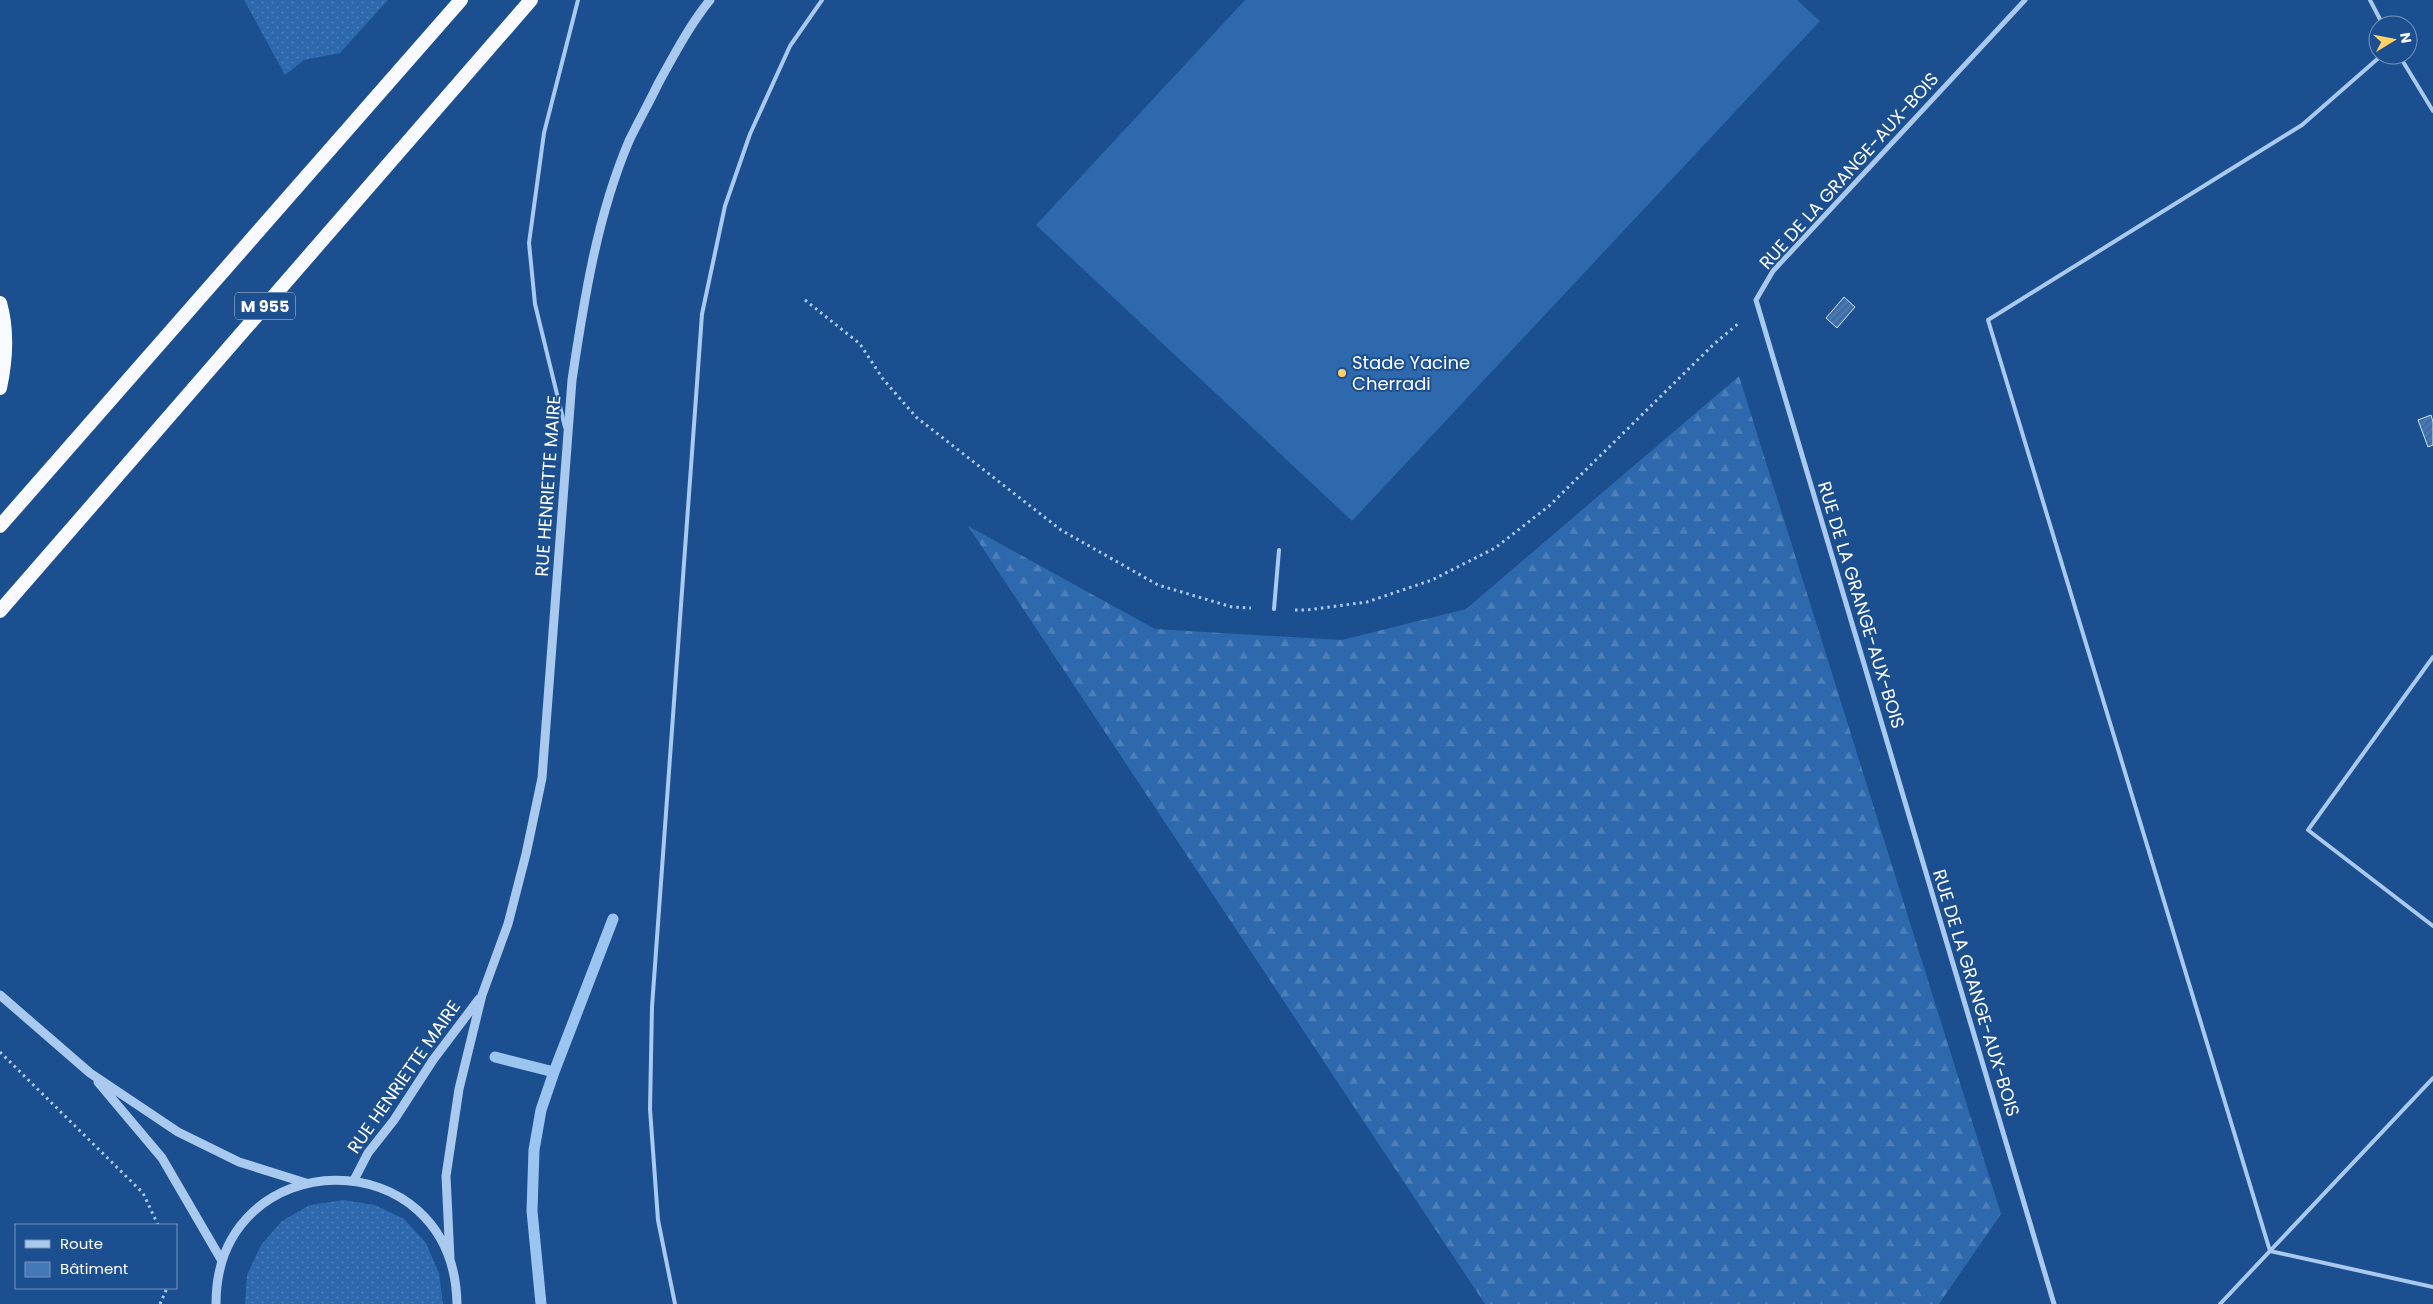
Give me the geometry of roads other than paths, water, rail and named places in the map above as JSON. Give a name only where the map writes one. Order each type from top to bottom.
[{"type":"highway","name":"M 955","points":[[0,526],[461,0]]},
{"type":"highway","name":"M 955","points":[[0,611],[531,0]]},
{"type":"highway","points":[[0,303],[5,330],[5,366],[0,388]]},
{"type":"street","name":"RUE HENRIETTE MAIRE","points":[[450,1258],[446,1176],[459,1089],[482,995],[508,924],[526,854],[542,778],[572,380],[581,321],[595,252],[611,190],[629,141],[658,84],[697,16],[710,0]]},
{"type":"street","name":"RUE DE LA GRANGE-AUX-BOIS","points":[[2026,0],[1773,271],[1756,300],[2054,1304]]},
{"type":"street","points":[[0,995],[90,1072],[178,1132],[239,1162],[306,1183]]},
{"type":"street","name":"RUE HENRIETTE MAIRE","points":[[354,1180],[368,1154],[394,1120],[433,1060],[482,995]]},
{"type":"street","points":[[90,1072],[162,1158],[222,1262]]},
{"type":"street","points":[[216,1304],[216,1284],[222,1262],[231,1240],[245,1221],[263,1204],[282,1192],[306,1183],[329,1179],[354,1180],[379,1186],[396,1194],[415,1207],[442,1241],[450,1258],[457,1284],[457,1304]]},
{"type":"lane","points":[[568,439],[536,304],[529,243],[544,133],[578,0]]},
{"type":"lane","points":[[674,1304],[658,1220],[650,1109],[652,1007],[702,314],[725,206],[750,134],[790,46],[822,0]]},
{"type":"lane","points":[[2370,0],[2378,15]]},
{"type":"lane","points":[[2270,1251],[1988,320],[2302,125],[2371,65]]},
{"type":"lane","points":[[2405,65],[2433,111]]},
{"type":"lane","points":[[1274,609],[1279,550]]},
{"type":"lane","points":[[2433,657],[2308,830],[2433,926]]},
{"type":"lane","points":[[2220,1304],[2433,1078]]},
{"type":"lane","points":[[2270,1251],[2433,1287]]},
{"type":"waterway","points":[[541,1304],[532,1211],[534,1150],[541,1110],[613,919]]},
{"type":"waterway","points":[[495,1057],[554,1072]]},
{"type":"place","name":"Stade Yacine Cherradi","points":[[1342,373]]}]
